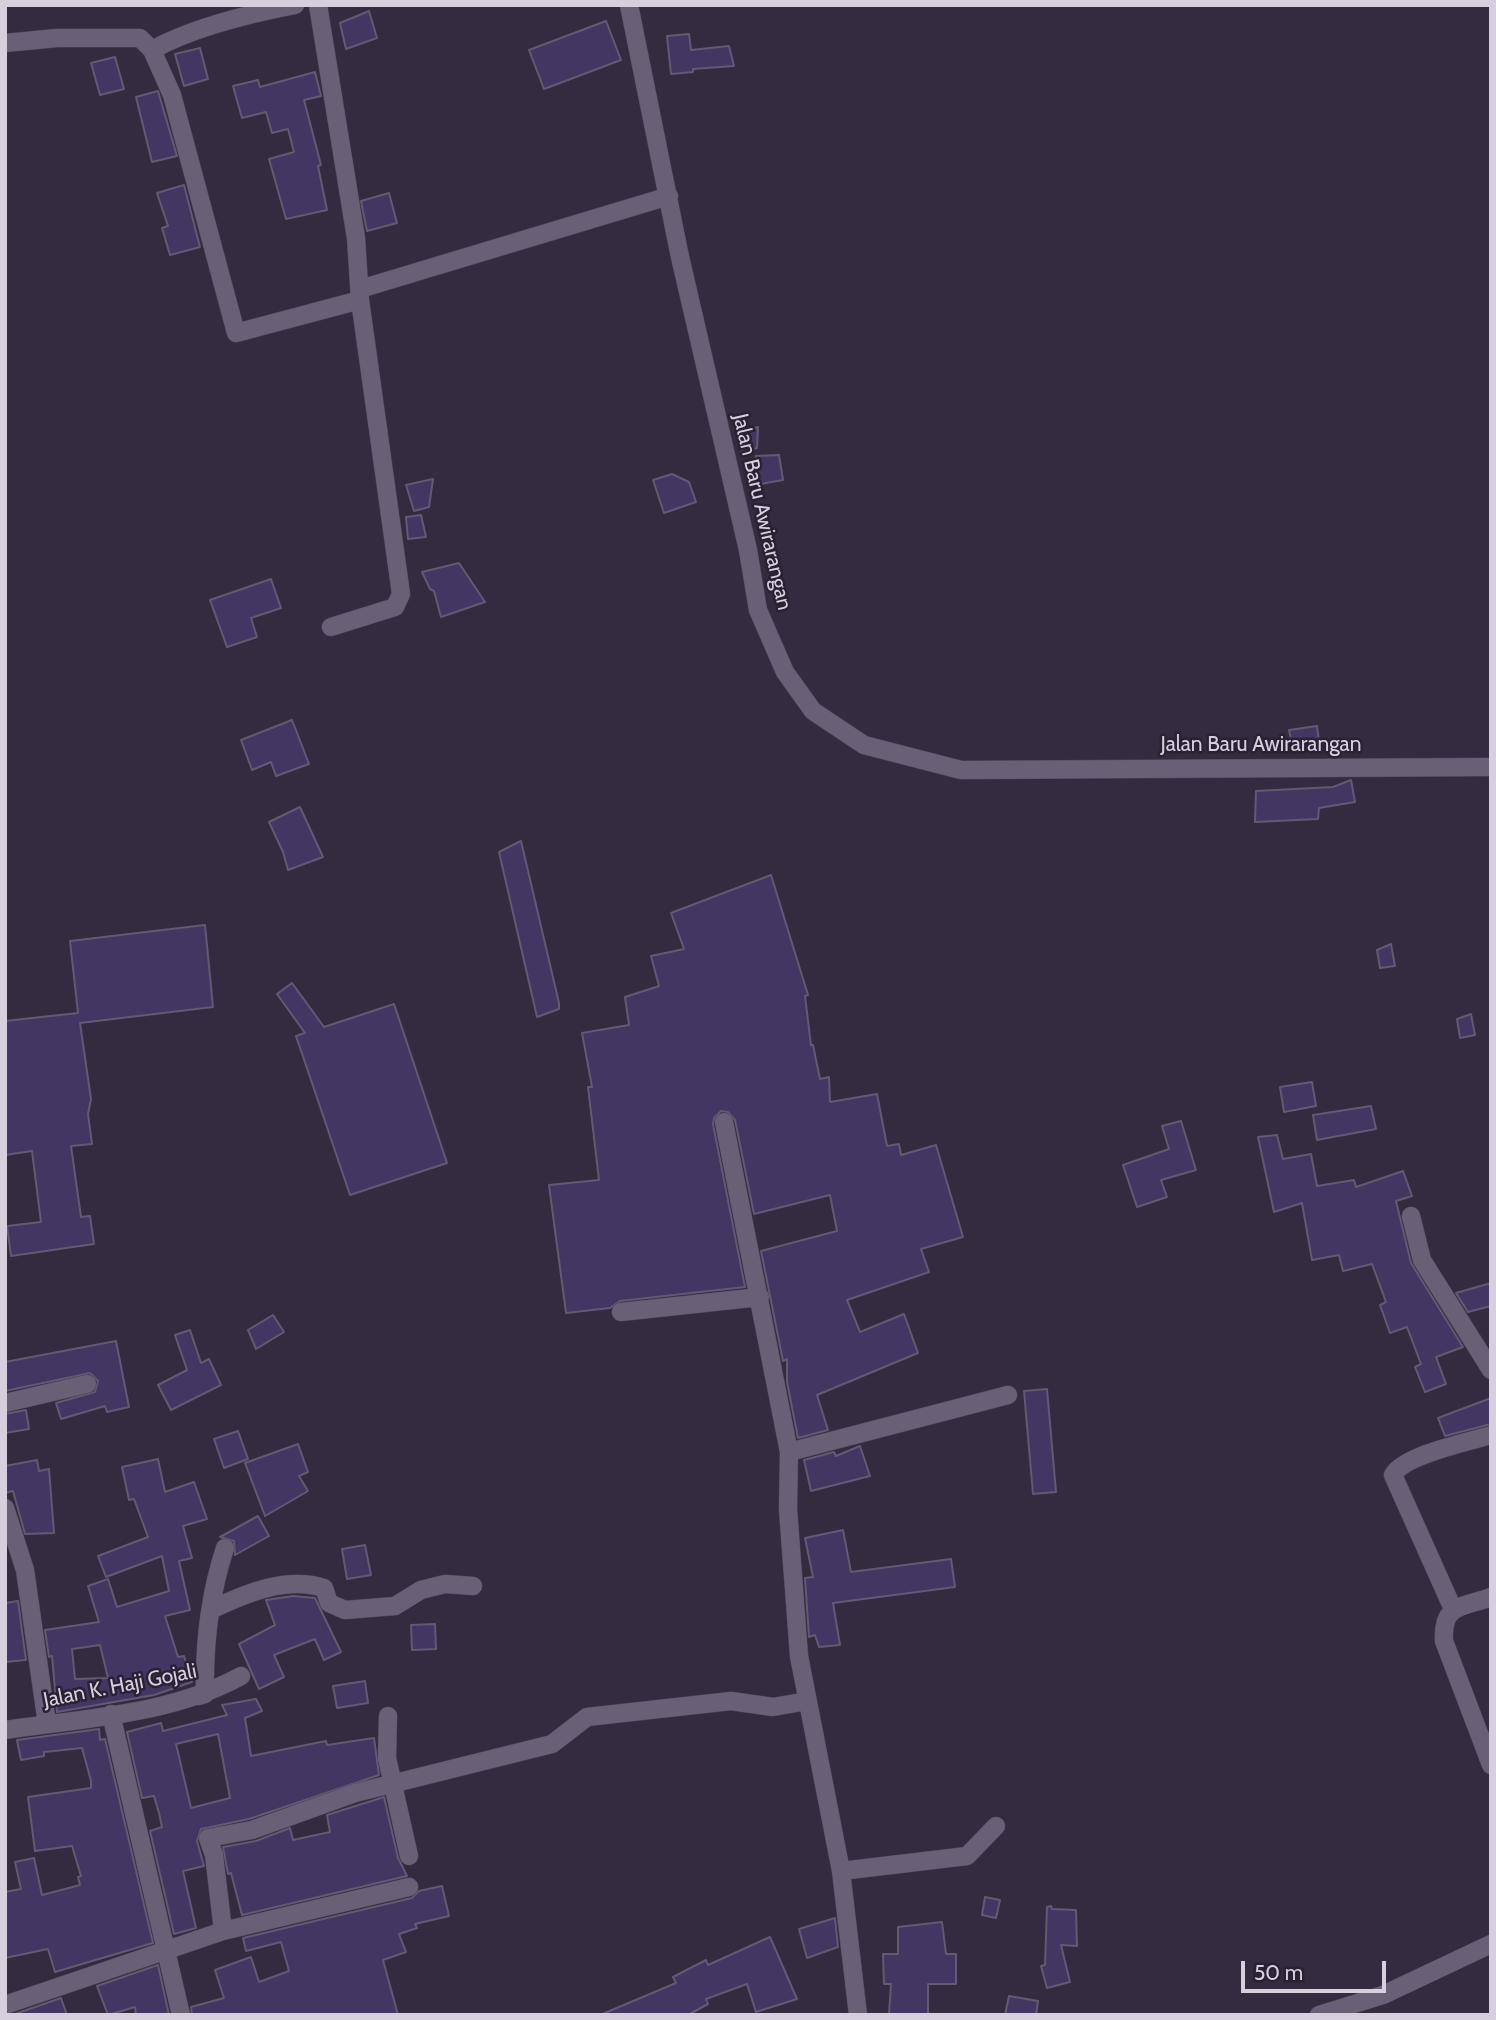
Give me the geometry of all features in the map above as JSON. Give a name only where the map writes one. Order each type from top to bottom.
[{"type":"street","points":[[152,50],[170,41],[268,10],[295,5]]},
{"type":"street","points":[[318,5],[353,221],[360,294],[401,594],[395,607],[331,628]]},
{"type":"street","name":"Jalan Baru Awirarangan","points":[[629,5],[680,257],[748,550],[758,610],[785,672],[813,711],[864,745],[961,770],[1491,767]]},
{"type":"street","points":[[5,43],[57,38],[139,38],[152,50],[172,95],[236,333],[669,195]]},
{"type":"street","points":[[724,1122],[789,1452],[788,1509],[799,1656],[841,1871],[859,2015]]},
{"type":"street","points":[[1411,1216],[1422,1260],[1491,1370]]},
{"type":"street","points":[[621,1312],[760,1297]]},
{"type":"street","points":[[5,1403],[88,1384]]},
{"type":"street","points":[[789,1452],[1008,1395]]},
{"type":"street","points":[[1453,1609],[1393,1475],[1398,1468],[1423,1456],[1491,1435]]},
{"type":"street","points":[[5,1508],[25,1570],[47,1724]]},
{"type":"street","points":[[198,1696],[205,1694],[206,1643],[217,1572],[225,1548]]},
{"type":"street","points":[[213,1609],[245,1594],[290,1584],[310,1584],[324,1588],[329,1603],[345,1610],[395,1606],[421,1590],[445,1584],[472,1586]]},
{"type":"street","points":[[1491,1597],[1453,1609],[1443,1623],[1444,1642],[1491,1765]]},
{"type":"street","name":"Jalan K. Haji Gojali","points":[[5,1730],[111,1714],[198,1696],[241,1676]]},
{"type":"street","points":[[223,1931],[214,1855],[208,1838],[252,1830],[393,1783],[552,1744],[577,1722],[611,1712],[731,1702],[773,1707],[807,1701]]},
{"type":"street","points":[[111,1714],[181,2015]]},
{"type":"street","points":[[388,1716],[387,1758],[410,1856]]},
{"type":"street","points":[[841,1871],[967,1856],[996,1826]]},
{"type":"street","points":[[5,2005],[223,1931],[409,1887]]},
{"type":"street","points":[[1319,2015],[1383,1995],[1491,1944]]},
{"type":"building","points":[[369,11],[377,38],[346,49],[340,23]]},
{"type":"building","points":[[606,21],[621,60],[544,89],[529,50]]},
{"type":"building","points":[[689,34],[691,50],[729,46],[734,66],[693,69],[693,72],[671,74],[667,36]]},
{"type":"building","points":[[200,48],[208,79],[184,86],[175,54]]},
{"type":"building","points":[[115,57],[124,89],[100,95],[91,63]]},
{"type":"building","points":[[315,72],[321,96],[304,100],[321,165],[318,166],[327,210],[286,219],[269,159],[294,152],[288,129],[272,133],[266,112],[242,118],[233,86],[258,80],[260,87]]},
{"type":"building","points":[[158,91],[177,156],[152,162],[136,97]]},
{"type":"building","points":[[184,185],[200,247],[170,255],[162,228],[168,226],[157,193]]},
{"type":"building","points":[[389,193],[397,223],[367,231],[361,201]]},
{"type":"building","points":[[758,427],[757,448],[741,452],[739,432]]},
{"type":"building","points":[[779,455],[783,480],[749,486],[756,456]]},
{"type":"building","points":[[672,474],[689,482],[696,502],[664,513],[653,480]]},
{"type":"building","points":[[433,479],[429,507],[414,511],[406,485]]},
{"type":"building","points":[[421,515],[426,537],[408,539],[406,517]]},
{"type":"building","points":[[459,563],[485,602],[441,617],[434,591],[430,589],[422,572]]},
{"type":"building","points":[[271,579],[281,608],[251,618],[257,637],[227,647],[210,600]]},
{"type":"building","points":[[292,720],[309,764],[276,776],[271,762],[252,770],[241,740]]},
{"type":"building","points":[[1317,726],[1319,741],[1292,745],[1289,730]]},
{"type":"building","points":[[1351,780],[1355,802],[1319,808],[1318,819],[1255,822],[1256,791],[1333,787]]},
{"type":"building","points":[[300,807],[323,857],[288,870],[269,822]]},
{"type":"building","points":[[521,841],[559,1003],[559,1009],[537,1017],[499,852]]},
{"type":"building","points":[[771,875],[808,995],[805,996],[811,1045],[820,1079],[829,1077],[830,1102],[877,1094],[887,1146],[899,1144],[901,1155],[936,1145],[963,1237],[921,1249],[929,1272],[847,1300],[860,1332],[904,1314],[918,1353],[817,1395],[828,1430],[798,1438],[787,1382],[787,1359],[783,1361],[761,1251],[837,1231],[830,1195],[754,1214],[735,1120],[728,1112],[721,1111],[714,1118],[713,1124],[745,1287],[620,1301],[610,1308],[566,1313],[549,1185],[599,1180],[588,1087],[592,1087],[582,1033],[629,1025],[625,997],[659,986],[651,956],[684,949],[671,913]]},
{"type":"building","points":[[205,925],[213,1007],[80,1023],[91,1099],[88,1114],[92,1144],[71,1146],[81,1217],[90,1216],[94,1244],[11,1256],[7,1226],[41,1222],[32,1151],[5,1155],[5,1021],[78,1013],[70,941]]},
{"type":"building","points":[[1391,944],[1395,966],[1380,968],[1377,950]]},
{"type":"building","points":[[292,983],[324,1027],[394,1004],[447,1163],[350,1195],[296,1036],[305,1033],[277,994]]},
{"type":"building","points":[[1471,1014],[1475,1035],[1460,1038],[1457,1019]]},
{"type":"building","points":[[1312,1082],[1316,1106],[1284,1112],[1280,1087]]},
{"type":"building","points":[[1371,1106],[1376,1129],[1317,1140],[1313,1115]]},
{"type":"building","points":[[1181,1121],[1196,1170],[1161,1180],[1167,1197],[1137,1207],[1123,1165],[1169,1149],[1162,1126]]},
{"type":"building","points":[[1277,1135],[1283,1159],[1311,1154],[1317,1186],[1354,1180],[1356,1187],[1403,1171],[1412,1196],[1396,1201],[1411,1263],[1463,1347],[1436,1357],[1446,1384],[1425,1392],[1415,1367],[1421,1364],[1407,1327],[1390,1333],[1380,1305],[1386,1302],[1372,1264],[1343,1271],[1339,1255],[1312,1260],[1302,1203],[1274,1212],[1258,1137]]},
{"type":"building","points":[[1491,1283],[1491,1306],[1468,1312],[1456,1293]]},
{"type":"building","points":[[273,1315],[284,1332],[256,1349],[248,1330]]},
{"type":"building","points":[[190,1330],[201,1363],[209,1359],[221,1385],[171,1410],[158,1385],[187,1370],[175,1335]]},
{"type":"building","points":[[116,1341],[129,1407],[107,1412],[105,1406],[61,1419],[56,1403],[95,1392],[98,1381],[90,1373],[5,1391],[5,1362]]},
{"type":"building","points":[[1047,1389],[1056,1492],[1033,1494],[1024,1391]]},
{"type":"building","points":[[1491,1398],[1491,1424],[1445,1436],[1438,1418]]},
{"type":"building","points":[[26,1410],[29,1429],[5,1433],[5,1414]]},
{"type":"building","points":[[238,1431],[248,1459],[224,1468],[214,1439]]},
{"type":"building","points":[[298,1444],[308,1472],[299,1476],[308,1491],[265,1516],[245,1463]]},
{"type":"building","points":[[860,1446],[870,1476],[811,1491],[804,1460],[834,1452],[836,1456]]},
{"type":"building","points":[[158,1459],[165,1492],[194,1482],[207,1519],[183,1526],[192,1558],[179,1561],[190,1610],[165,1616],[178,1657],[184,1656],[192,1682],[154,1695],[57,1712],[52,1656],[49,1657],[45,1630],[99,1622],[88,1586],[108,1579],[117,1607],[169,1591],[162,1556],[106,1577],[98,1556],[148,1537],[134,1499],[129,1500],[122,1467]],"holes":[[[100,1645],[108,1678],[75,1679],[72,1649]]]},
{"type":"building","points":[[37,1460],[39,1471],[49,1469],[54,1533],[25,1534],[13,1491],[5,1493],[5,1466]]},
{"type":"building","points":[[258,1516],[269,1536],[235,1555],[234,1541],[220,1537]]},
{"type":"building","points":[[843,1530],[851,1572],[951,1559],[955,1587],[833,1603],[840,1645],[819,1647],[815,1635],[809,1637],[805,1578],[813,1577],[805,1538]]},
{"type":"building","points":[[365,1545],[371,1575],[347,1579],[342,1549]]},
{"type":"building","points":[[293,1596],[315,1598],[341,1652],[324,1660],[315,1639],[274,1655],[284,1677],[259,1689],[239,1644],[275,1625],[266,1600]]},
{"type":"building","points":[[18,1601],[26,1660],[5,1662],[5,1603]]},
{"type":"building","points":[[435,1624],[436,1649],[412,1650],[411,1625]]},
{"type":"building","points":[[365,1681],[368,1703],[337,1708],[333,1686]]},
{"type":"building","points":[[256,1699],[262,1711],[245,1718],[251,1756],[326,1741],[327,1745],[374,1738],[379,1775],[249,1819],[201,1829],[197,1841],[204,1866],[183,1871],[196,1928],[174,1934],[150,1831],[162,1827],[159,1813],[154,1796],[142,1798],[127,1732],[161,1723],[163,1731],[227,1715],[222,1705]],"holes":[[[218,1734],[230,1798],[191,1808],[176,1744]]]},
{"type":"building","points":[[99,1729],[100,1740],[105,1739],[153,1943],[55,1972],[48,1949],[5,1958],[5,1892],[21,1889],[15,1862],[34,1858],[42,1895],[80,1885],[78,1877],[81,1876],[72,1846],[35,1851],[28,1797],[91,1788],[82,1748],[44,1752],[44,1756],[21,1760],[17,1740]]},
{"type":"building","points":[[384,1797],[398,1858],[407,1876],[242,1915],[231,1873],[228,1874],[223,1847],[256,1841],[290,1828],[293,1840],[330,1832],[327,1815]]},
{"type":"building","points":[[442,1886],[449,1916],[415,1924],[417,1928],[399,1934],[406,1952],[383,1960],[398,2015],[192,2015],[191,2007],[224,1998],[215,1970],[251,1957],[259,1982],[289,1971],[281,1942],[246,1951],[243,1938],[412,1898],[419,1891]]},
{"type":"building","points":[[985,1897],[1000,1900],[996,1918],[982,1915]]},
{"type":"building","points":[[1051,1906],[1052,1909],[1076,1910],[1077,1946],[1061,1945],[1070,1982],[1047,1988],[1041,1966],[1045,1965],[1047,1907]]},
{"type":"building","points":[[835,1918],[838,1947],[807,1958],[799,1929]]},
{"type":"building","points":[[942,1922],[946,1954],[956,1954],[956,1984],[928,1984],[928,2014],[889,2014],[891,1984],[884,1984],[883,1954],[898,1954],[898,1927]]},
{"type":"building","points":[[770,1937],[797,1999],[756,2012],[747,1984],[706,1999],[708,2004],[688,2015],[600,2015],[676,1983],[673,1977],[706,1960],[708,1965]]},
{"type":"building","points":[[158,1965],[169,2015],[136,2015],[135,2007],[108,2015],[97,1986]]},
{"type":"building","points":[[1009,1996],[1038,2001],[1036,2015],[1005,2015]]},
{"type":"building","points":[[61,1998],[67,2015],[12,2015]]}]
